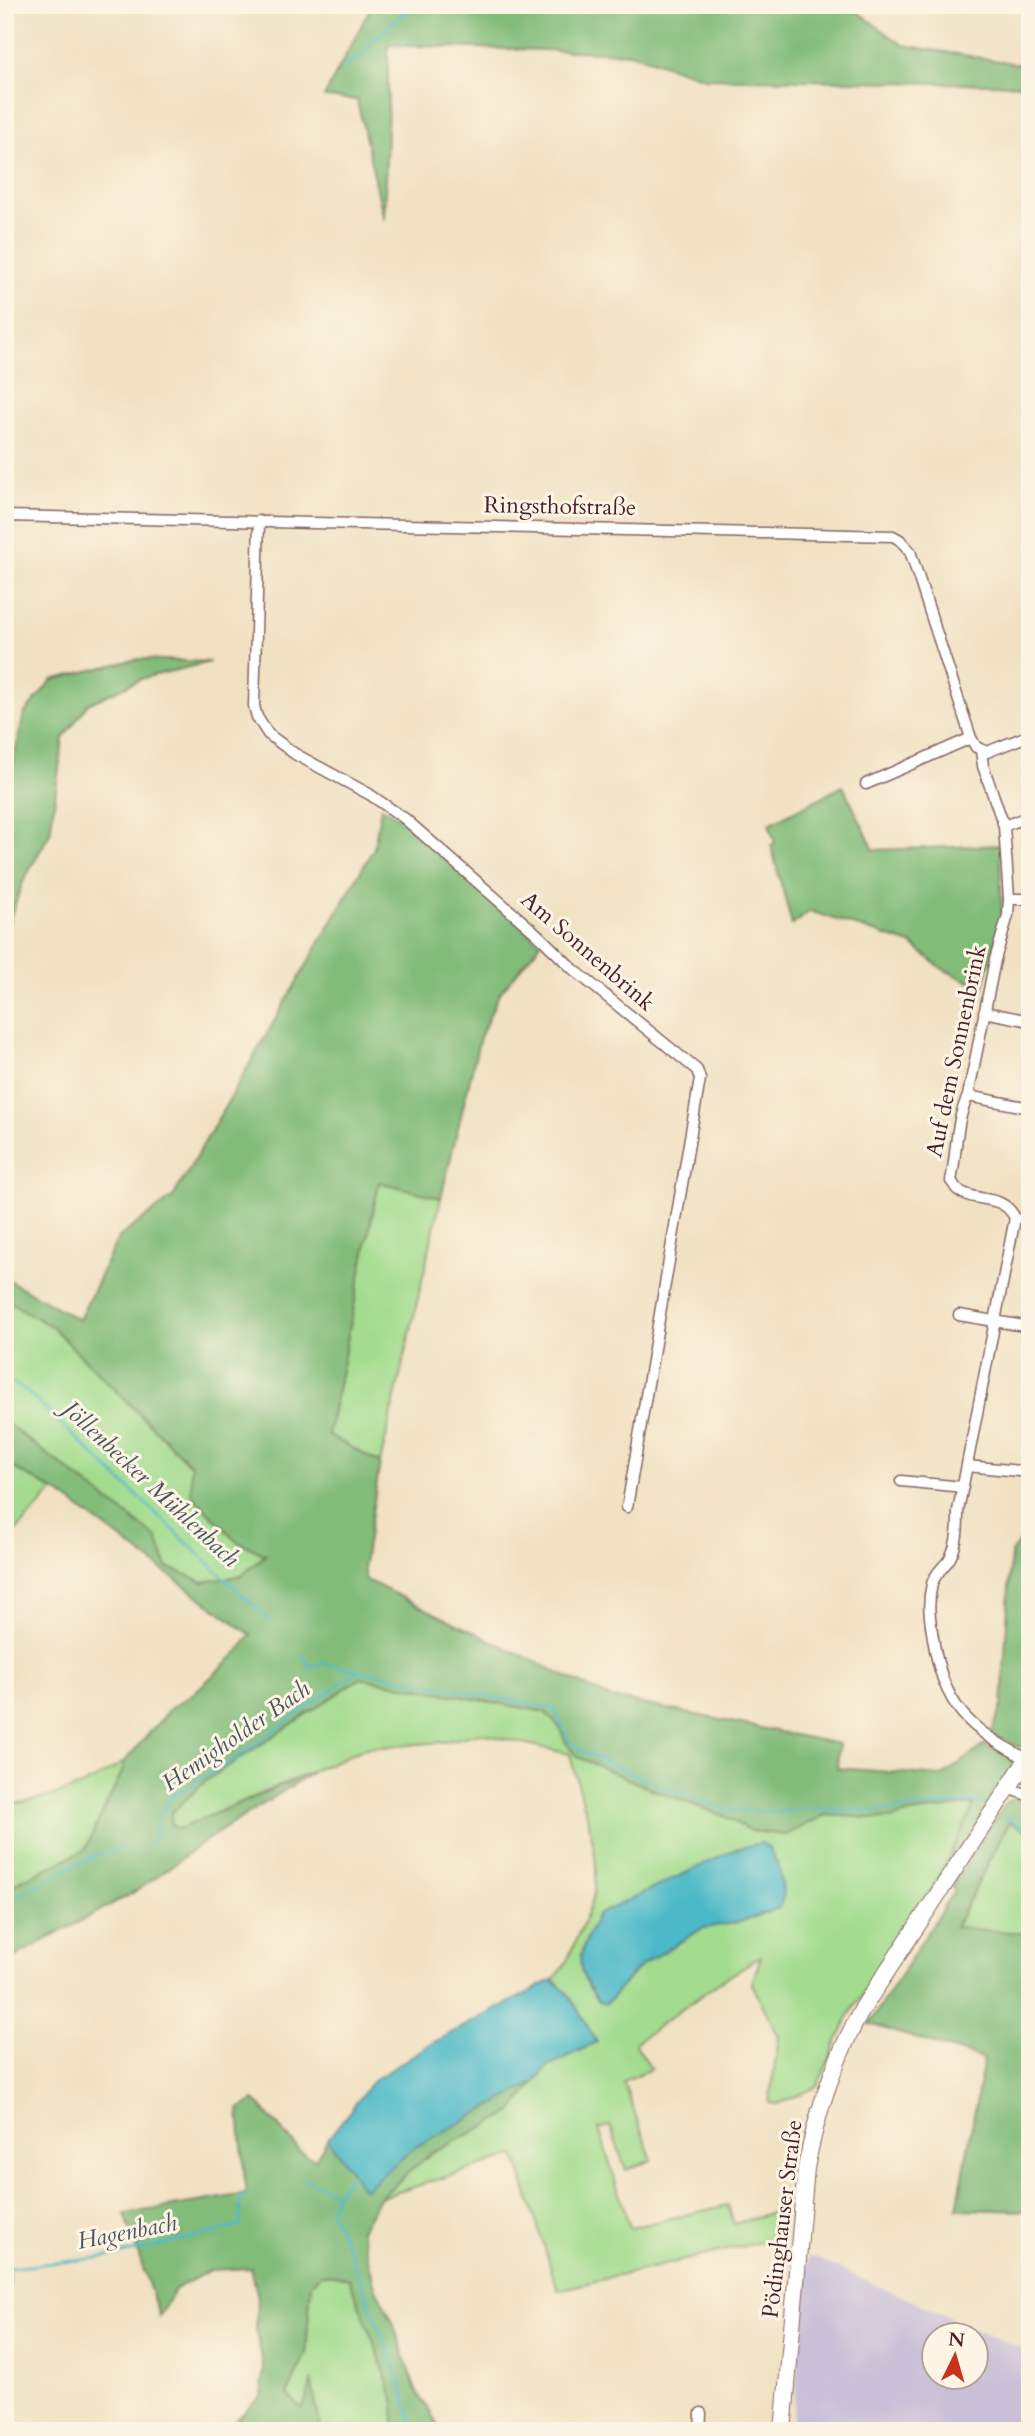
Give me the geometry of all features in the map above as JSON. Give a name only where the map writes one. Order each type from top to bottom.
[{"type":"main road","name":"Pödinghauser Straße","points":[[783,2431],[806,2168],[824,2095],[844,2043],[864,2006],[1028,1757]]},
{"type":"street","name":"Ringsthofstraße","points":[[5,516],[892,536],[910,551],[971,738],[981,751]]},
{"type":"street","name":"Am Sonnenbrink","points":[[259,520],[254,706],[257,717],[268,734],[295,754],[369,794],[404,818],[561,957],[697,1070],[700,1079],[627,1507]]},
{"type":"street","points":[[981,751],[997,750],[1030,735]]},
{"type":"street","points":[[866,784],[971,738]]},
{"type":"street","name":"Auf dem Sonnenbrink","points":[[981,751],[983,766],[1004,826],[1008,915],[995,960],[968,1096],[962,1108],[955,1140],[957,1153],[951,1181],[959,1191],[1003,1203],[1015,1218],[958,1511],[958,1534],[949,1560],[934,1578],[930,1594],[930,1618],[936,1658],[953,1701],[966,1719],[993,1741],[1028,1757]]},
{"type":"street","points":[[1004,826],[1030,816]]},
{"type":"street","points":[[1009,899],[1030,899]]},
{"type":"street","points":[[984,1012],[1030,1021]]},
{"type":"street","points":[[968,1096],[1030,1108]]},
{"type":"street","points":[[959,1315],[1030,1326]]},
{"type":"street","points":[[967,1466],[1030,1472]]},
{"type":"street","points":[[901,1481],[963,1487]]},
{"type":"street","points":[[1009,1788],[1030,1796]]},
{"type":"street","points":[[700,2431],[701,2413]]},
{"type":"shaded area","points":[[808,2257],[955,2320],[920,2320],[920,2390],[990,2390],[990,2335],[1030,2353],[1030,2431],[792,2431]]},
{"type":"green space","points":[[372,5],[848,5],[903,45],[1030,66],[1030,85],[704,78],[630,53],[388,45],[384,220],[357,100],[324,97]]},
{"type":"green space","points":[[137,659],[210,662],[143,678],[88,704],[63,739],[50,833],[23,882],[5,932],[5,798],[24,714],[52,680]]},
{"type":"green space","points":[[843,786],[874,850],[1000,845],[1002,918],[983,988],[944,970],[911,944],[810,911],[792,925],[771,845],[775,843],[769,824]]},
{"type":"green space","points":[[381,807],[403,820],[541,943],[499,994],[480,1037],[441,1198],[379,1182],[328,1435],[380,1463],[363,1569],[366,1580],[608,1697],[839,1744],[837,1768],[942,1776],[985,1745],[1008,1756],[1015,1768],[935,1884],[975,1804],[910,1813],[890,1819],[825,1815],[786,1835],[751,1831],[724,1816],[651,1789],[578,1757],[565,1741],[560,1728],[545,1712],[361,1678],[207,1780],[173,1811],[172,1826],[179,1829],[312,1773],[211,1837],[138,1890],[5,1962],[5,1888],[85,1850],[125,1761],[171,1708],[194,1693],[235,1655],[251,1635],[60,1494],[5,1463],[5,1422],[157,1538],[167,1567],[203,1582],[241,1576],[266,1555],[236,1541],[191,1494],[191,1465],[52,1327],[5,1299],[5,1278],[79,1320],[118,1238],[173,1197],[374,848]]},
{"type":"green space","points":[[379,1181],[441,1198],[380,1463],[328,1435]]},
{"type":"green space","points":[[5,1299],[52,1327],[191,1466],[191,1494],[236,1541],[266,1554],[241,1576],[203,1582],[167,1567],[157,1538],[5,1422]]},
{"type":"green space","points":[[5,1463],[54,1490],[5,1543]]},
{"type":"green space","points":[[1030,1527],[1030,1739],[1027,1745],[1018,1747],[991,1734],[1002,1706],[1011,1553]]},
{"type":"green space","points":[[361,1678],[545,1712],[560,1728],[565,1741],[578,1757],[651,1789],[724,1816],[751,1831],[786,1835],[825,1815],[890,1819],[910,1813],[976,1804],[935,1884],[848,2017],[817,2087],[778,2104],[769,2103],[779,2037],[752,1984],[761,1956],[635,2043],[651,2069],[623,2081],[652,2160],[626,2170],[610,2126],[599,2129],[630,2228],[728,2205],[734,2224],[773,2212],[782,2237],[558,2290],[515,2155],[379,2198],[430,2154],[511,2113],[548,2066],[597,2042],[557,1982],[552,1980],[569,1956],[595,1887],[592,1838],[570,1754],[480,1733],[444,1742],[365,1748],[179,1829],[172,1826],[173,1811],[207,1780]],"holes":[[[736,1849],[712,1925],[642,1965],[606,2000],[599,2002],[584,1978],[582,1954],[589,1935]]]},
{"type":"green space","points":[[125,1761],[85,1850],[5,1888],[5,1805],[68,1791],[96,1779]]},
{"type":"green space","points":[[1012,1799],[1030,1804],[1030,1832],[1009,1822],[955,1927],[1030,1934],[1030,2211],[957,2209],[984,2059],[869,2024],[954,1891],[952,1886],[1007,1801]]},
{"type":"green space","points":[[1010,1822],[1030,1832],[1030,1934],[955,1928]]},
{"type":"green space","points":[[534,2083],[511,2113],[430,2154],[379,2198],[361,2230],[374,2284],[392,2320],[415,2388],[441,2430],[394,2431],[395,2403],[349,2279],[320,2274],[311,2284],[306,2353],[287,2394],[302,2409],[312,2383],[321,2431],[225,2431],[261,2396],[264,2369],[256,2328],[257,2293],[251,2268],[210,2270],[175,2289],[159,2316],[125,2214],[246,2194],[239,2109],[255,2100],[300,2151],[315,2160],[328,2139],[364,2189],[415,2147]]},
{"type":"green space","points":[[320,2274],[349,2279],[395,2403],[394,2431],[321,2431],[312,2385],[302,2409],[287,2395],[306,2353],[311,2284]]},
{"type":"water","points":[[761,1843],[772,1853],[780,1872],[783,1893],[779,1908],[740,1922],[703,1928],[642,1965],[605,2004],[599,2002],[584,1978],[580,1960],[597,1915],[736,1849]]},
{"type":"water","points":[[552,1980],[567,1992],[597,2042],[548,2066],[534,2083],[415,2147],[364,2190],[328,2139],[373,2081],[432,2043]]},
{"type":"waterway","points":[[344,67],[363,55],[372,42],[413,5]]},
{"type":"waterway","name":"Jöllenbecker Mühlenbach","points":[[5,1378],[25,1390],[269,1620]]},
{"type":"waterway","points":[[301,1655],[311,1666],[322,1663],[554,1709],[569,1740],[580,1750],[653,1783],[725,1810],[875,1811],[978,1802],[986,1804]]},
{"type":"waterway","name":"Hemigholder Bach","points":[[152,1843],[159,1815],[175,1794],[228,1764],[358,1671]]},
{"type":"waterway","points":[[1006,1816],[1030,1830]]},
{"type":"waterway","name":"Hemigholder Bach","points":[[5,1900],[36,1887],[79,1863],[125,1847]]},
{"type":"waterway","name":"Hagenbach","points":[[302,2177],[336,2194],[353,2174]]},
{"type":"waterway","points":[[336,2194],[330,2211],[347,2245],[399,2379],[411,2417],[409,2431]]},
{"type":"waterway","name":"Hagenbach","points":[[5,2291],[10,2289],[9,2268],[115,2256],[240,2226],[240,2197],[248,2196]]}]
